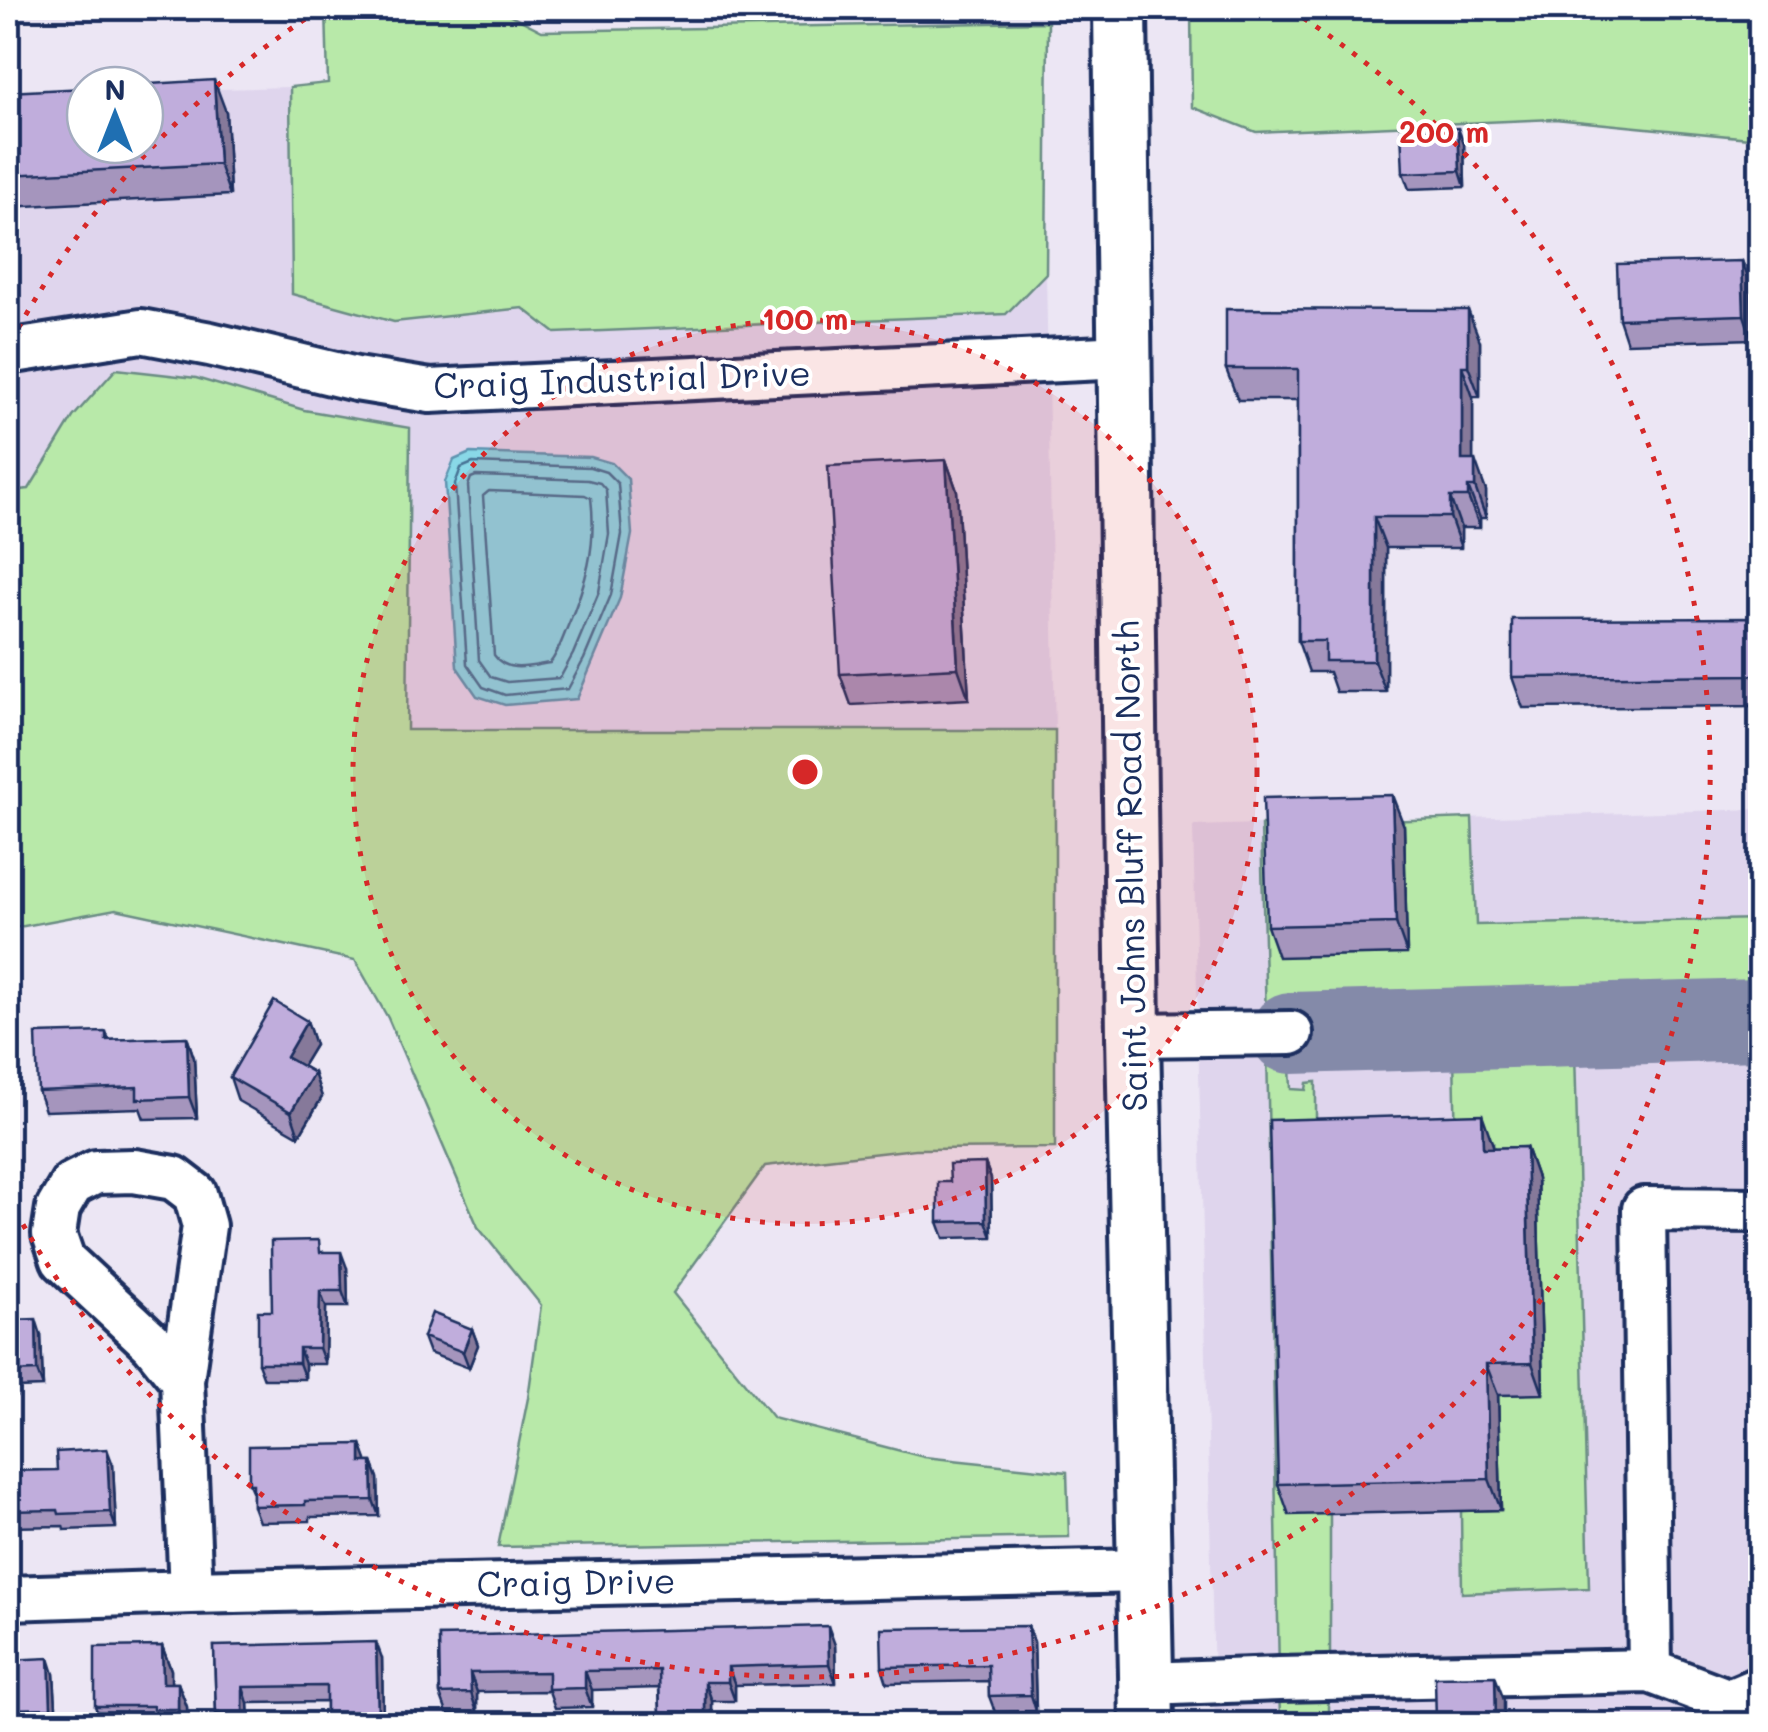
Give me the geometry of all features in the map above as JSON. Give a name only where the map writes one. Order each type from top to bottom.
[{"type":"main road","name":"Saint Johns Bluff Road North","points":[[1120,8],[1133,1035],[1147,1704]]},
{"type":"street","name":"Craig Industrial Drive","points":[[8,352],[140,331],[356,379],[430,391],[1124,357]]},
{"type":"street","points":[[1133,1035],[1291,1032]]},
{"type":"street","points":[[182,1380],[153,1344],[63,1260],[54,1234],[58,1208],[72,1184],[96,1172],[174,1178],[195,1194],[204,1226],[182,1380],[191,1592]]},
{"type":"street","points":[[1650,1671],[1644,1209],[1760,1210]]},
{"type":"street","name":"Craig Drive","points":[[8,1598],[1145,1571]]},
{"type":"street","points":[[1147,1704],[1279,1678],[1650,1671],[1729,1701],[1760,1688]]},
{"type":"shaded area","points":[[290,87],[292,294],[394,322],[523,308],[1005,314],[1046,273],[1055,730],[407,730],[410,429],[304,410],[73,417],[28,489],[8,491],[8,95],[65,132],[65,165],[165,165],[165,90]]},
{"type":"shaded area","points":[[1760,809],[1760,1724],[1215,1724],[1193,826]]},
{"type":"green space","points":[[326,8],[497,8],[542,31],[1048,22],[1046,273],[1006,314],[555,333],[523,308],[394,322],[292,294],[290,87],[328,83]]},
{"type":"green space","points":[[1191,8],[1760,8],[1760,139],[1555,119],[1256,132],[1192,107]]},
{"type":"green space","points":[[116,369],[196,378],[304,410],[410,428],[407,730],[1055,730],[1055,1148],[915,1149],[765,1166],[673,1293],[773,1418],[924,1457],[1067,1472],[1069,1537],[498,1547],[528,1398],[541,1305],[478,1227],[388,1018],[355,960],[116,909],[8,929],[8,491],[29,489],[73,417]]},
{"type":"green space","points":[[1472,818],[1476,925],[1760,919],[1760,996],[1311,1008],[1303,1018],[1266,1021],[1261,825]]},
{"type":"green space","points":[[1292,1045],[1304,1059],[1303,1066],[1290,1066],[1291,1089],[1306,1090],[1307,1083],[1316,1082],[1316,1150],[1289,1514],[1330,1514],[1330,1654],[1322,1664],[1320,1688],[1329,1706],[1329,1724],[1280,1724],[1267,1047]]},
{"type":"green space","points":[[1575,1051],[1589,1588],[1462,1593],[1461,1511],[1501,1510],[1498,1395],[1543,1393],[1537,1179],[1456,1146],[1454,1055]]},
{"type":"water","points":[[470,453],[591,457],[612,463],[628,479],[632,534],[620,598],[577,699],[505,705],[477,696],[457,667],[445,482],[454,460]]},
{"type":"building","points":[[214,80],[219,164],[8,175],[8,92],[65,89],[65,165],[165,165],[165,83]]},
{"type":"building","points":[[1458,128],[1460,171],[1403,173],[1401,130]]},
{"type":"building","points":[[1742,261],[1744,315],[1619,319],[1617,264]]},
{"type":"building","points":[[1226,309],[1468,310],[1468,366],[1462,366],[1462,460],[1475,460],[1475,487],[1468,487],[1468,497],[1450,497],[1450,517],[1374,517],[1374,661],[1325,661],[1325,641],[1298,641],[1298,369],[1226,369]]},
{"type":"building","points":[[946,460],[958,668],[840,674],[828,466]]},
{"type":"building","points":[[1760,618],[1760,675],[1512,677],[1512,619]]},
{"type":"building","points":[[1392,795],[1396,923],[1267,926],[1263,798]]},
{"type":"building","points":[[274,1001],[307,1021],[286,1057],[314,1073],[291,1112],[230,1077]]},
{"type":"building","points":[[106,1032],[106,1040],[187,1037],[189,1097],[137,1099],[137,1087],[38,1091],[36,1034]]},
{"type":"building","points":[[1482,1114],[1483,1148],[1526,1147],[1532,1363],[1486,1364],[1489,1479],[1278,1484],[1269,1120]]},
{"type":"building","points":[[985,1163],[986,1221],[938,1222],[938,1182],[950,1182],[949,1164]]},
{"type":"building","points":[[319,1240],[320,1252],[341,1252],[342,1291],[320,1291],[319,1348],[299,1348],[299,1363],[258,1363],[258,1311],[272,1311],[271,1241]]},
{"type":"building","points":[[432,1313],[472,1329],[463,1352],[423,1337]]},
{"type":"building","points":[[36,1319],[37,1371],[10,1372],[8,1382],[8,1320]]},
{"type":"building","points":[[361,1444],[361,1462],[372,1462],[373,1500],[253,1506],[249,1446]]},
{"type":"building","points":[[107,1449],[110,1512],[8,1511],[8,1471],[57,1470],[56,1452]]},
{"type":"building","points":[[828,1626],[829,1664],[728,1667],[728,1682],[705,1682],[705,1712],[660,1712],[659,1670],[585,1671],[585,1688],[548,1689],[548,1672],[470,1673],[471,1693],[440,1694],[439,1636]]},
{"type":"building","points":[[1028,1626],[1031,1695],[989,1696],[988,1665],[882,1667],[881,1628]]},
{"type":"building","points":[[376,1642],[378,1718],[326,1719],[326,1686],[243,1687],[243,1712],[216,1713],[214,1646]]},
{"type":"building","points":[[162,1646],[163,1683],[178,1683],[178,1709],[95,1706],[95,1647]]},
{"type":"building","points":[[49,1658],[51,1708],[8,1709],[8,1660]]},
{"type":"building","points":[[1495,1676],[1496,1724],[1436,1724],[1435,1677]]},
{"type":"taxiway","points":[[1291,1033],[1760,1020]]}]
